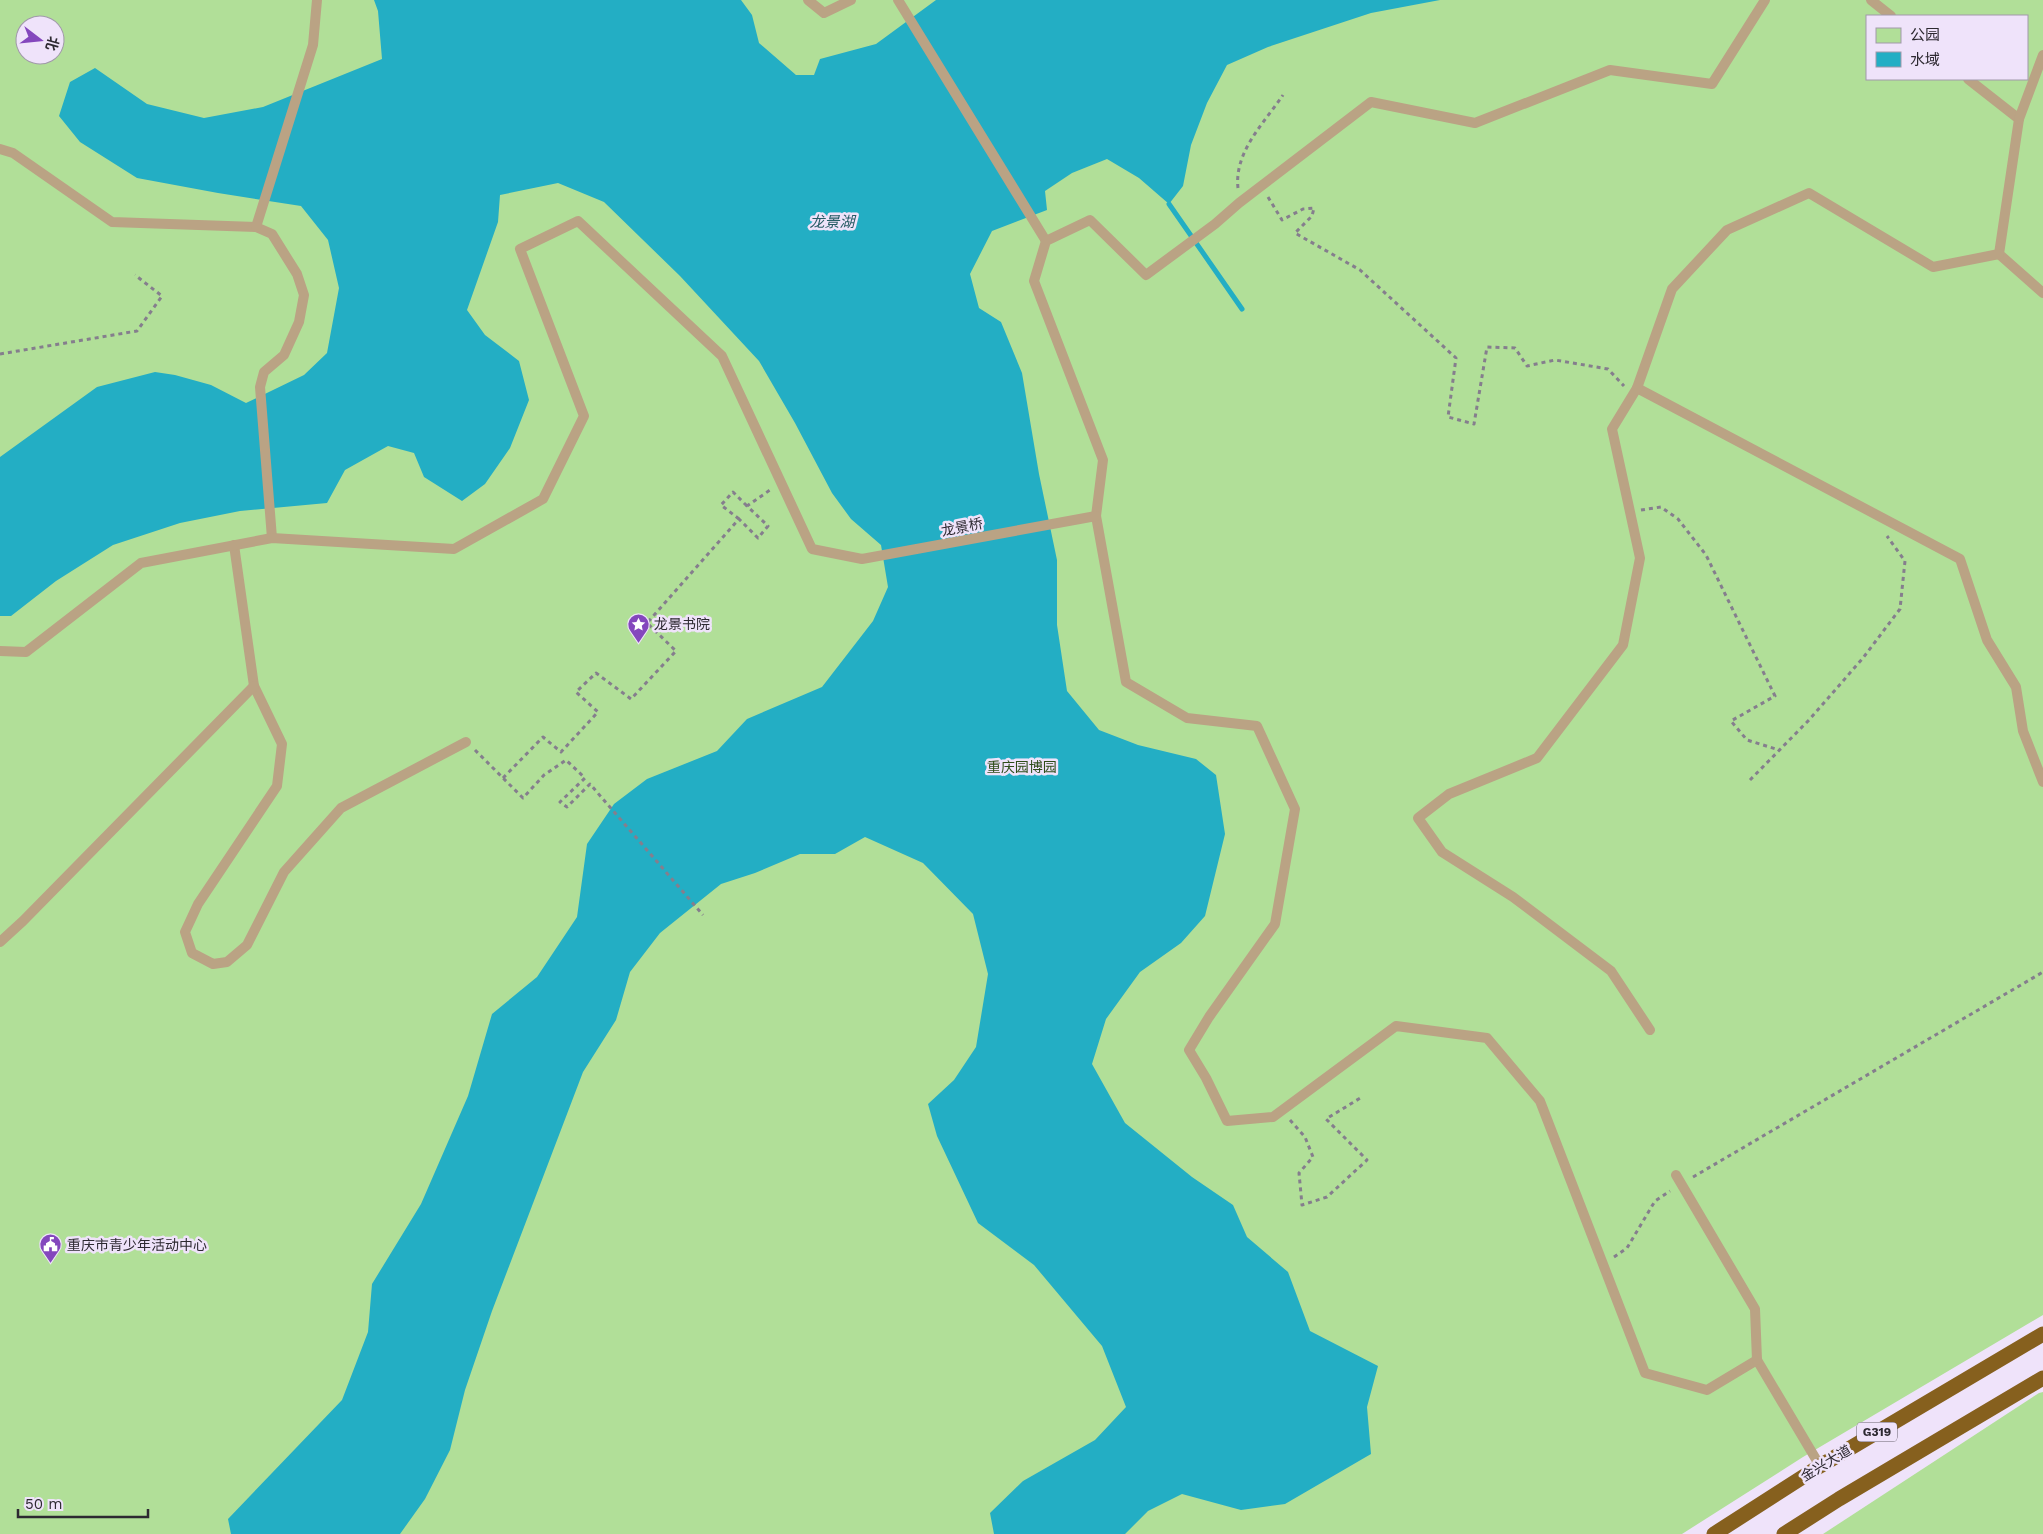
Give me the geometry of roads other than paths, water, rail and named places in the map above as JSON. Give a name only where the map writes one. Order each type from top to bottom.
[{"type":"highway","name":"金兴大道","points":[[1714,1534],[1820,1466],[2043,1334]]},
{"type":"highway","name":"G319","points":[[1784,1534],[1847,1494],[2043,1378]]},
{"type":"lane","points":[[256,227],[312,45],[317,0]]},
{"type":"lane","points":[[808,0],[824,13],[851,0]]},
{"type":"lane","points":[[1757,1360],[1707,1390],[1645,1372],[1540,1101],[1487,1038],[1396,1026],[1273,1117],[1227,1122],[1206,1078],[1189,1050],[1209,1017],[1274,924],[1295,809],[1257,726],[1188,718],[1126,682],[1096,516],[1103,460],[1034,281],[1046,241],[1090,220],[1146,275],[1171,258],[1239,203],[1371,102],[1475,123],[1610,70],[1712,84],[1765,0]]},
{"type":"lane","points":[[1871,0],[1890,15]]},
{"type":"lane","points":[[900,3],[1046,241]]},
{"type":"lane","points":[[1999,254],[2019,120],[2043,55]]},
{"type":"lane","points":[[1969,80],[2019,120]]},
{"type":"lane","points":[[0,149],[13,153],[112,222],[256,227],[272,234],[297,274],[304,295],[299,322],[284,355],[264,372],[260,387],[272,538],[141,563],[26,652],[0,651]]},
{"type":"lane","points":[[1650,1030],[1612,971],[1513,897],[1442,852],[1418,818],[1449,794],[1537,758],[1623,645],[1640,558],[1612,429],[1635,392],[1672,289],[1727,230],[1809,193],[1933,267],[1999,254]]},
{"type":"lane","name":"龙景桥","points":[[272,538],[454,550],[543,498],[584,416],[520,249],[578,221],[722,356],[812,549],[862,559],[1096,516]]},
{"type":"lane","points":[[1999,254],[2043,293]]},
{"type":"lane","points":[[1635,392],[1878,515],[1960,559],[1987,640],[2016,687],[2024,731],[2043,782]]},
{"type":"lane","points":[[234,545],[254,686],[282,744],[277,786],[198,904],[185,932],[192,953],[213,964],[227,962],[247,945],[284,872],[341,808],[466,742]]},
{"type":"lane","points":[[0,942],[254,686]]},
{"type":"lane","points":[[1679,1180],[1755,1309],[1757,1360],[1820,1466]]},
{"type":"water","name":"龙景湖","points":[[374,0],[741,0],[752,15],[759,43],[796,75],[814,75],[820,59],[876,44],[936,0],[1440,0],[1371,13],[1268,47],[1227,65],[1207,103],[1191,145],[1183,186],[1169,204],[1139,178],[1107,159],[1072,173],[1045,191],[1047,210],[992,231],[970,274],[979,308],[1001,322],[1022,373],[1039,474],[1057,560],[1057,625],[1067,691],[1099,730],[1138,745],[1196,759],[1216,775],[1225,834],[1205,916],[1181,943],[1140,972],[1106,1019],[1092,1064],[1125,1123],[1192,1177],[1233,1205],[1247,1237],[1288,1272],[1310,1331],[1378,1366],[1367,1407],[1371,1454],[1285,1504],[1241,1510],[1182,1494],[1148,1511],[1125,1534],[994,1534],[990,1513],[1023,1481],[1095,1440],[1126,1407],[1102,1346],[1034,1265],[978,1223],[937,1136],[928,1104],[954,1080],[976,1047],[988,974],[973,914],[923,863],[865,837],[835,854],[800,854],[755,873],[721,884],[660,933],[630,972],[616,1020],[583,1072],[492,1311],[465,1390],[450,1450],[425,1499],[400,1534],[231,1534],[228,1519],[342,1400],[368,1332],[372,1284],[421,1204],[468,1096],[492,1014],[537,977],[577,917],[587,844],[614,804],[647,779],[717,751],[747,719],[822,687],[873,621],[888,587],[881,545],[851,519],[832,493],[759,361],[680,276],[604,202],[558,183],[500,195],[498,222],[467,310],[485,335],[519,361],[529,400],[510,448],[485,484],[462,501],[424,477],[414,453],[388,446],[345,470],[327,503],[240,511],[180,523],[113,545],[56,581],[11,616],[0,616],[0,457],[97,387],[155,372],[175,375],[211,385],[246,403],[304,375],[327,353],[339,288],[328,240],[301,206],[137,178],[80,142],[59,116],[70,82],[95,68],[147,104],[204,118],[263,107],[382,59],[378,11]]},
{"type":"waterway","points":[[1169,204],[1242,309]]},
{"type":"place","name":"龙景书院","points":[[638,643]]},
{"type":"place","name":"重庆市青少年活动中心","points":[[51,1264]]},
{"type":"park label","name":"重庆园博园","points":[[1022,767]]}]
